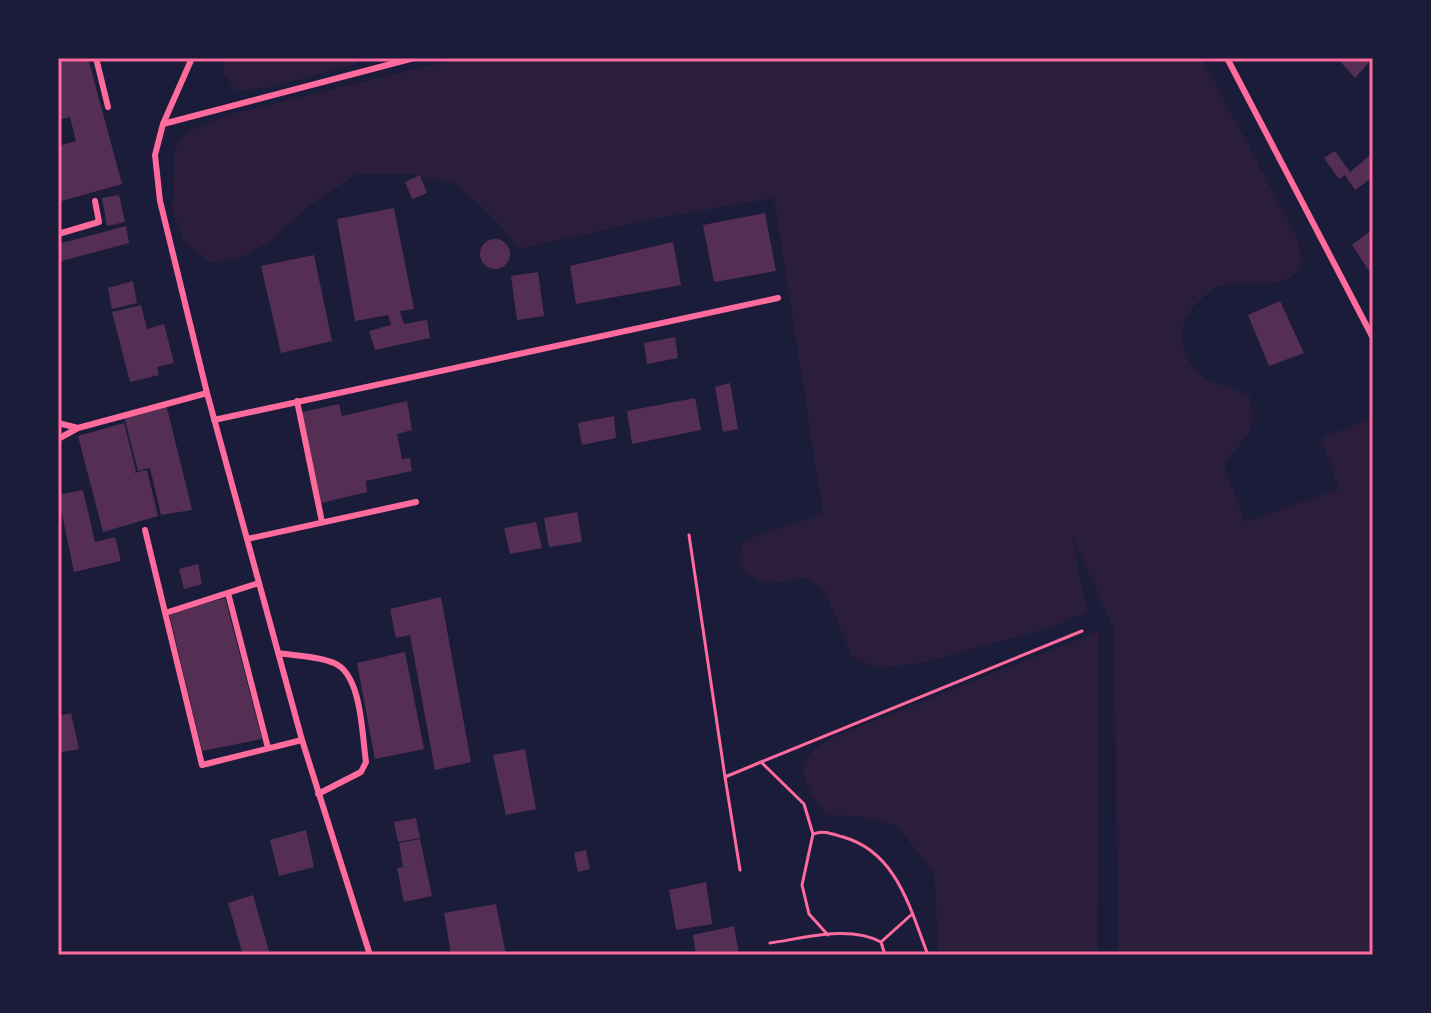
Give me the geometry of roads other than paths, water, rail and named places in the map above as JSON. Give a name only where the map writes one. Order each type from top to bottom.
[{"type":"lane","points":[[96,58],[108,107]]},
{"type":"lane","points":[[192,58],[163,124],[155,155],[160,201],[214,420],[302,740],[370,955]]},
{"type":"lane","points":[[163,124],[414,58]]},
{"type":"lane","points":[[1227,58],[1373,338]]},
{"type":"lane","points":[[58,234],[99,222],[95,201]]},
{"type":"lane","points":[[214,420],[778,298]]},
{"type":"lane","points":[[58,439],[78,428],[207,393]]},
{"type":"lane","points":[[297,401],[322,522]]},
{"type":"lane","points":[[58,423],[78,428]]},
{"type":"lane","points":[[247,539],[416,502]]},
{"type":"lane","points":[[145,530],[202,765],[302,740]]},
{"type":"lane","points":[[165,613],[259,583]]},
{"type":"lane","points":[[228,593],[268,748]]},
{"type":"lane","points":[[278,653],[332,662],[345,669],[354,684],[366,762],[361,772],[318,794]]}]
